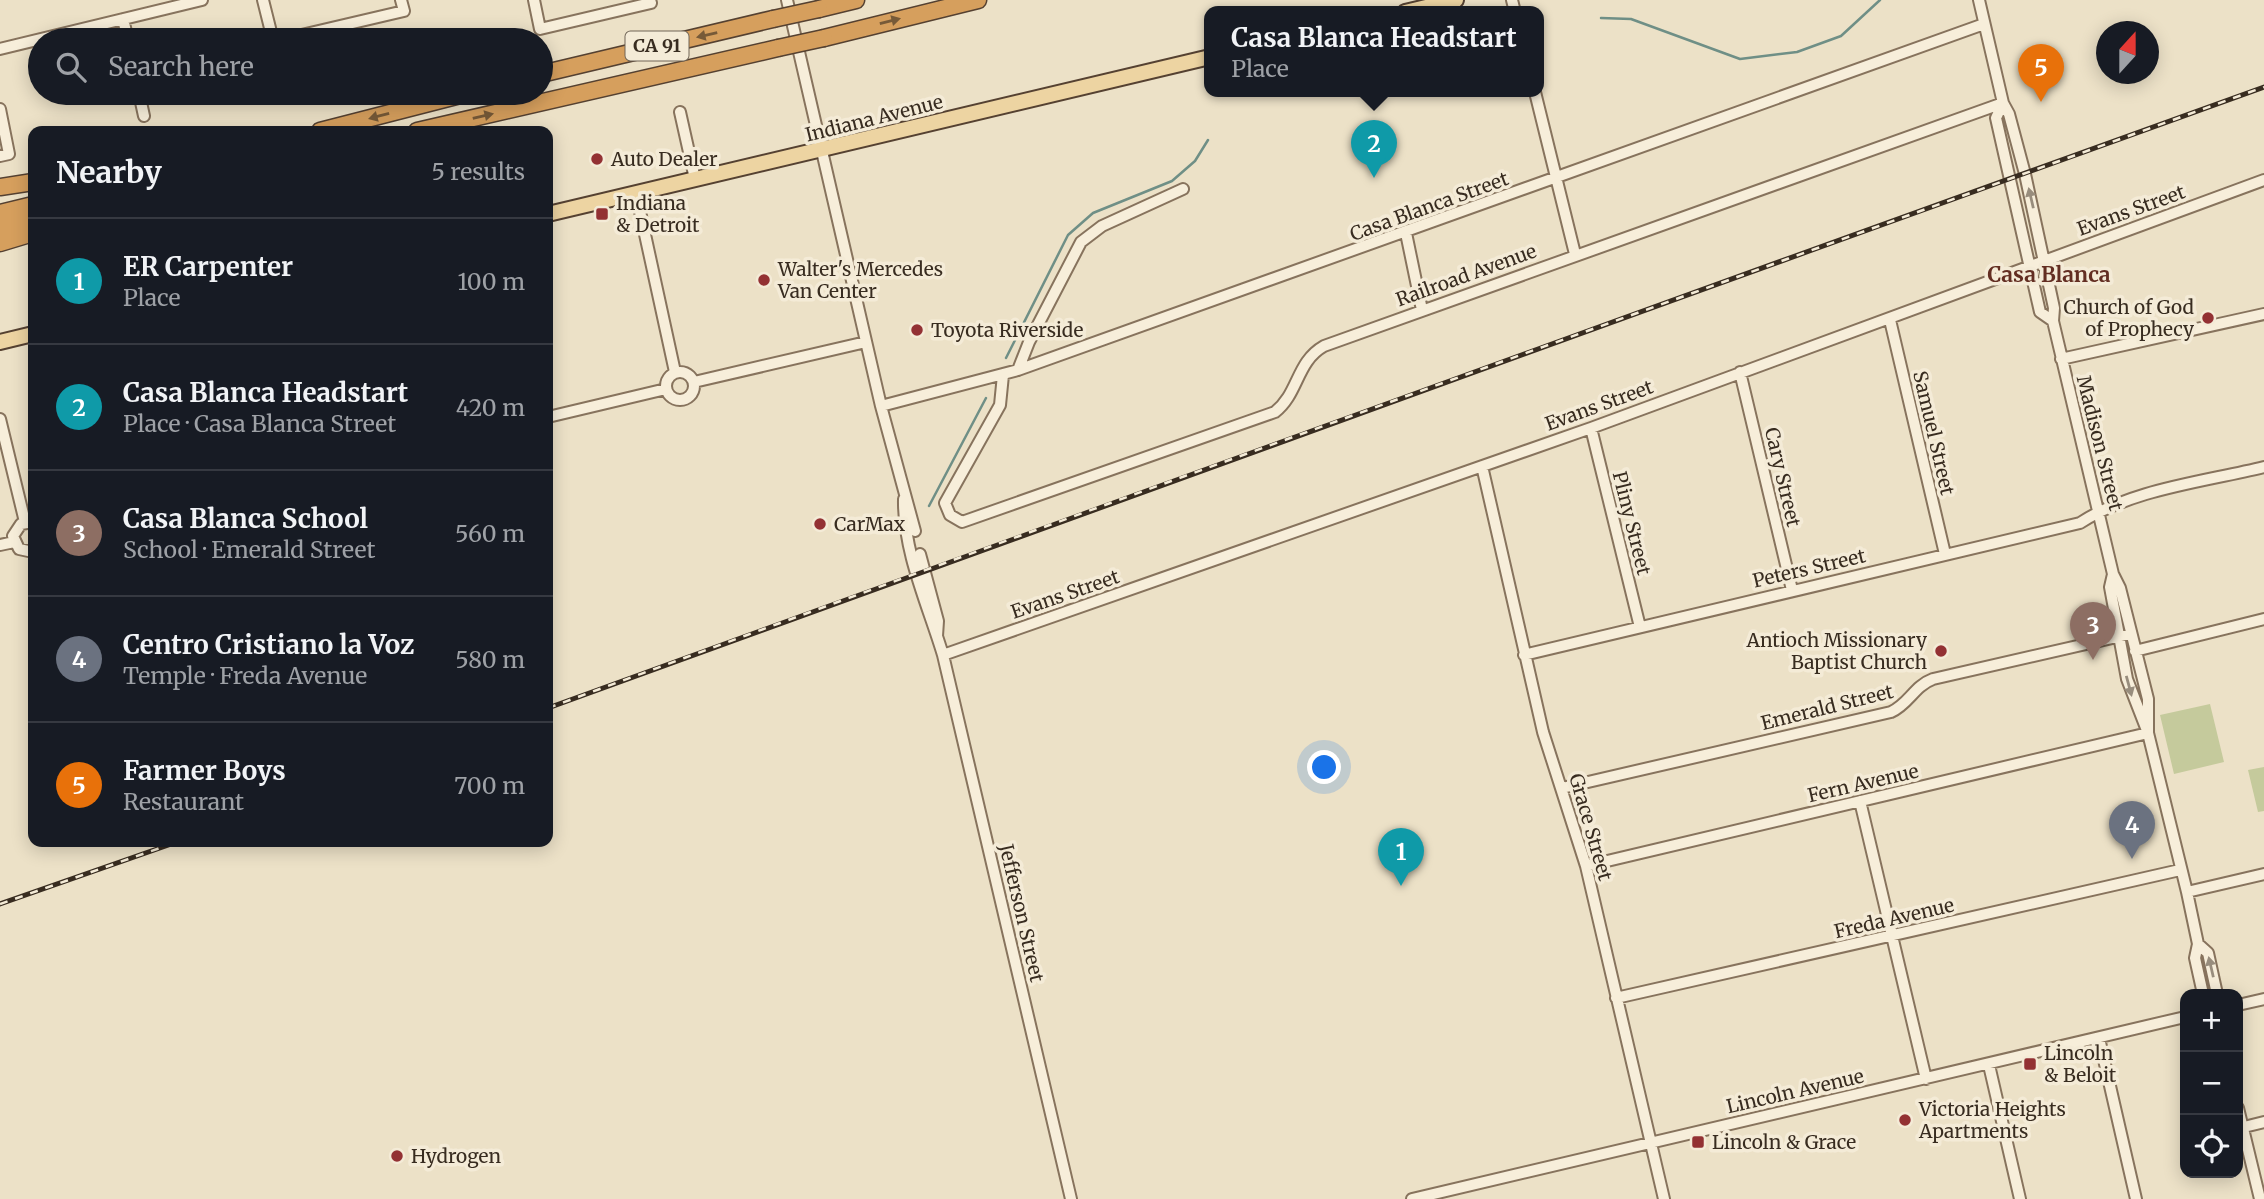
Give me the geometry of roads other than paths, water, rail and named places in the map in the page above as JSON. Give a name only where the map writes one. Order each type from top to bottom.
[{"type":"highway","name":"CA 91","points":[[553,71],[856,0]]},
{"type":"highway","name":"CA 91","points":[[553,100],[978,0]]},
{"type":"highway","points":[[339,126],[421,105]]},
{"type":"highway","name":"CA 91","points":[[439,126],[530,105]]},
{"type":"highway","points":[[0,187],[28,182]]},
{"type":"highway","points":[[0,213],[28,206]]},
{"type":"highway","points":[[0,228],[28,221]]},
{"type":"highway","points":[[0,243],[28,235]]},
{"type":"main road","points":[[1430,6],[1456,0]]},
{"type":"main road","name":"Indiana Avenue","points":[[553,213],[1204,58]]},
{"type":"main road","points":[[0,342],[28,335]]},
{"type":"street","points":[[86,28],[202,0]]},
{"type":"street","points":[[263,0],[270,28]]},
{"type":"street","points":[[534,0],[540,28]]},
{"type":"street","name":"Jefferson Street","points":[[787,0],[904,499],[903,515],[916,571],[929,622],[943,655],[1071,1199]]},
{"type":"street","name":"Madison Street","points":[[1979,0],[2045,261],[2061,359],[2113,574],[2120,588],[2127,679],[2148,733],[2187,892],[2198,944],[2195,958],[2202,989]]},
{"type":"street","points":[[544,28],[650,1]]},
{"type":"street","points":[[324,28],[402,6]]},
{"type":"street","points":[[123,19],[125,28]]},
{"type":"street","name":"Casa Blanca Street","points":[[881,405],[1018,370],[1984,24]]},
{"type":"street","points":[[0,49],[28,42]]},
{"type":"street","points":[[1536,97],[1575,254]]},
{"type":"street","name":"Madison Street","points":[[2003,103],[1996,118],[2032,267],[2040,312],[2053,321]]},
{"type":"street","name":"Railroad Avenue","points":[[1003,374],[1000,405],[944,503],[946,510],[962,523],[1275,412],[1291,395],[1298,374],[1312,353],[1575,254],[2003,103]]},
{"type":"street","points":[[142,105],[144,116]]},
{"type":"street","points":[[0,109],[5,155]]},
{"type":"street","points":[[680,112],[695,179]]},
{"type":"street","name":"Evans Street","points":[[943,655],[1381,498],[1591,428],[2264,180]]},
{"type":"street","points":[[1018,370],[1029,341],[1081,242],[1102,226],[1183,189]]},
{"type":"street","points":[[635,192],[675,372]]},
{"type":"street","points":[[1406,233],[1422,310]]},
{"type":"street","points":[[2061,359],[2264,314]]},
{"type":"street","name":"Samuel Street","points":[[1890,320],[1945,554]]},
{"type":"street","points":[[694,382],[866,342]]},
{"type":"street","points":[[666,389],[669,377],[675,372],[684,372],[694,382]]},
{"type":"street","name":"Cary Street","points":[[1740,372],[1792,590]]},
{"type":"street","points":[[666,389],[675,398],[683,399],[693,391],[694,382]]},
{"type":"street","points":[[553,416],[666,389]]},
{"type":"street","points":[[0,419],[28,518]]},
{"type":"street","name":"Pliny Street","points":[[1591,428],[1640,627]]},
{"type":"street","name":"Grace Street","points":[[1482,466],[1543,732],[1586,866],[1664,1199]]},
{"type":"street","name":"Peters Street","points":[[1524,655],[2080,523],[2099,510],[2122,501],[2264,467]]},
{"type":"street","points":[[14,542],[17,527],[28,522]]},
{"type":"street","points":[[0,545],[14,542]]},
{"type":"street","points":[[14,542],[23,552],[28,552]]},
{"type":"street","points":[[2135,650],[2264,619]]},
{"type":"street","name":"Madison Street","points":[[2125,635],[2135,650],[2148,699],[2148,733]]},
{"type":"street","name":"Emerald Street","points":[[1562,788],[1891,712],[1905,705],[1923,683],[1933,679],[2125,635]]},
{"type":"street","name":"Fern Avenue","points":[[1586,866],[2148,733]]},
{"type":"street","points":[[1860,801],[1926,1079]]},
{"type":"street","name":"Freda Avenue","points":[[1616,998],[2180,870]]},
{"type":"street","points":[[2187,892],[2264,874]]},
{"type":"street","name":"Madison Street","points":[[2198,944],[2207,953],[2216,989]]},
{"type":"street","points":[[2243,1004],[2264,999]]},
{"type":"street","name":"Lincoln Avenue","points":[[1412,1199],[2180,1018]]},
{"type":"street","points":[[2099,1038],[2136,1199]]},
{"type":"street","points":[[1989,1065],[2020,1199]]},
{"type":"street","points":[[2240,1115],[2260,1199]]},
{"type":"street","points":[[2244,1127],[2264,1122]]},
{"type":"waterway","points":[[1601,18],[1631,19],[1740,59],[1797,52],[1841,36],[1880,0]]},
{"type":"waterway","points":[[1006,358],[1068,235],[1093,213],[1172,181],[1195,161],[1208,140]]},
{"type":"waterway","points":[[929,506],[986,398]]},
{"type":"railway","points":[[553,706],[2264,87]]},
{"type":"railway","points":[[0,904],[163,847]]},
{"type":"place","name":"Farmer Boys","points":[[2041,102]]},
{"type":"place","name":"Auto Dealer","points":[[597,159]]},
{"type":"place","name":"Casa Blanca Headstart","points":[[1374,178]]},
{"type":"place","name":"Indiana & Detroit","points":[[602,214]]},
{"type":"place","name":"Walter's Mercedes Van Center","points":[[764,280]]},
{"type":"place","name":"Church of God of Prophecy","points":[[2208,318]]},
{"type":"place","name":"Toyota Riverside","points":[[917,330]]},
{"type":"place","name":"CarMax","points":[[820,524]]},
{"type":"place","name":"Antioch Missionary Baptist Church","points":[[1941,651]]},
{"type":"place","name":"Casa Blanca School","points":[[2093,660]]},
{"type":"place","name":"Centro Cristiano la Voz","points":[[2132,859]]},
{"type":"place","name":"ER Carpenter","points":[[1401,886]]},
{"type":"place","name":"Lincoln & Beloit","points":[[2030,1064]]},
{"type":"place","name":"Victoria Heights Apartments","points":[[1905,1120]]},
{"type":"place","name":"Lincoln & Grace","points":[[1698,1142]]},
{"type":"place","name":"Hydrogen","points":[[397,1156]]},
{"type":"district","name":"Casa Blanca","points":[[2049,275]]}]
